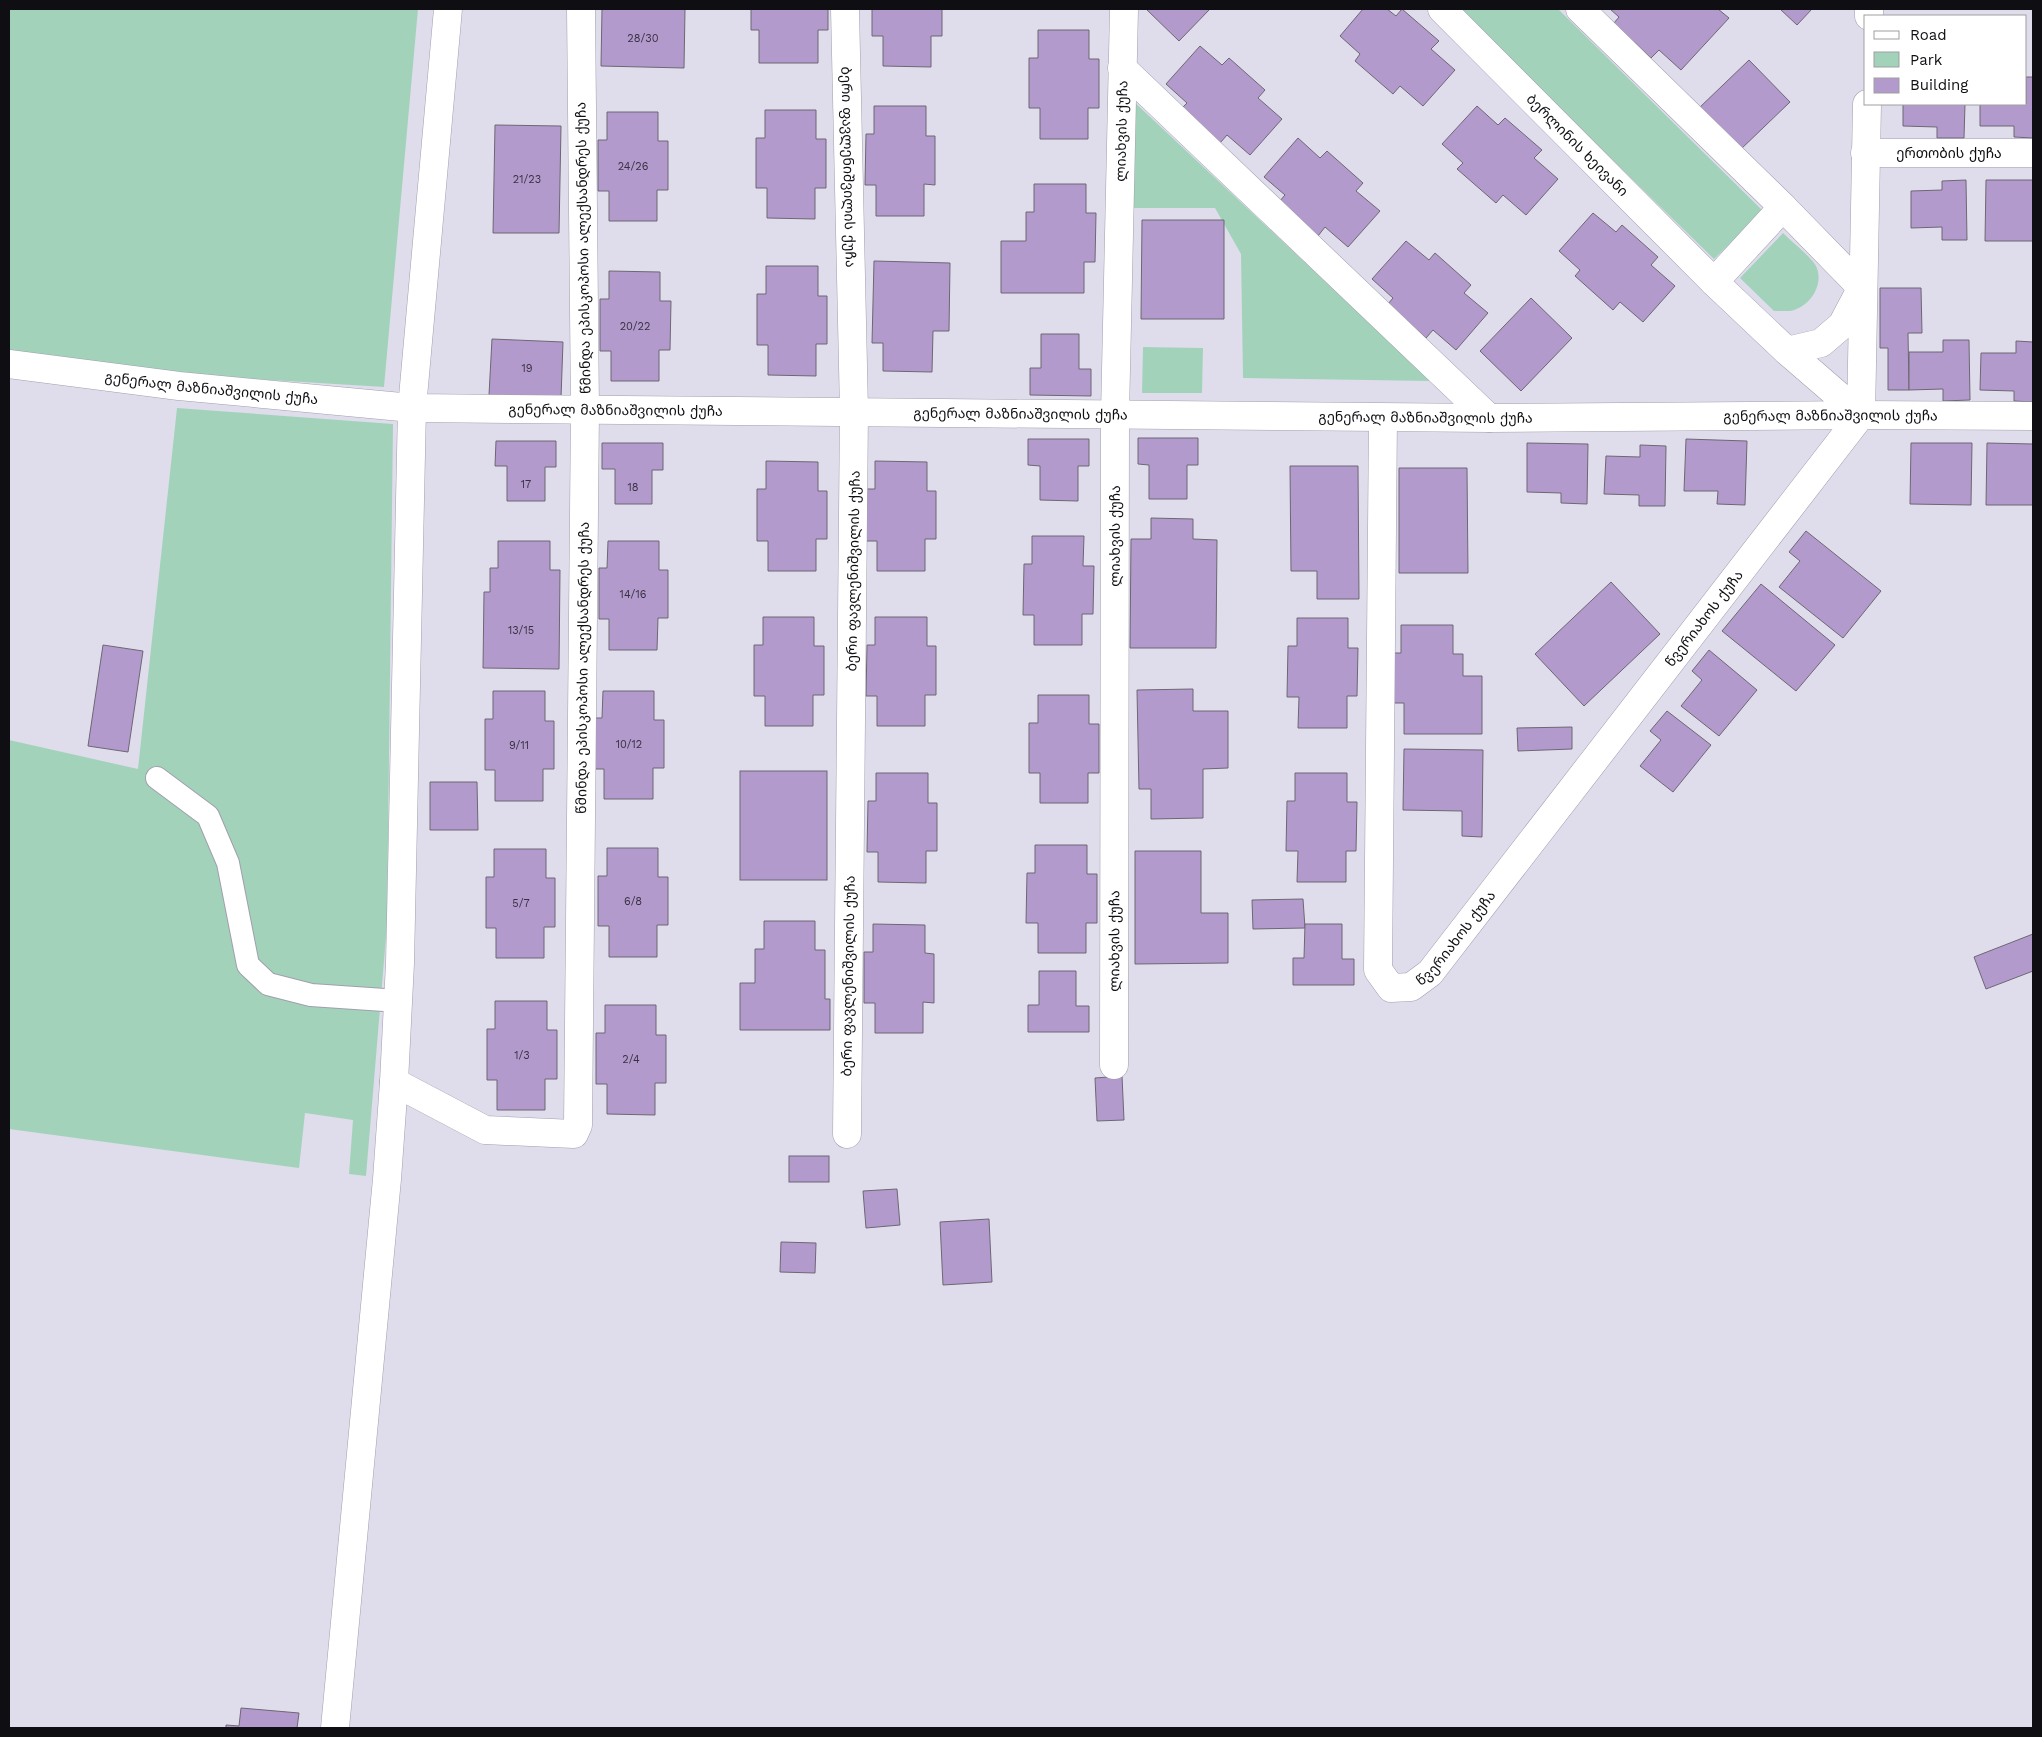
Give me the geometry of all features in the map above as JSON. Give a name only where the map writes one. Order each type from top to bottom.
[{"type":"street","points":[[335,1728],[387,1179],[394,1082],[399,1001],[412,408],[448,9]]},
{"type":"street","name":"წმინდა ეპისკოპოსი ალექსანდრეს ქუჩა","points":[[394,1082],[485,1130],[574,1134],[578,1125],[585,410],[581,9]]},
{"type":"street","name":"ბერი ფავლენიშვილის ქუჩა","points":[[845,9],[854,411],[847,1134]]},
{"type":"street","name":"ლიახვის ქუჩა","points":[[1114,1065],[1115,415],[1124,9]]},
{"type":"street","name":"ბერლინის ხეივანი","points":[[1442,9],[1714,282],[1787,351],[1861,415]]},
{"type":"street","points":[[1580,9],[1784,207],[1862,288]]},
{"type":"street","points":[[1122,68],[1489,418]]},
{"type":"street","points":[[1861,415],[1867,105]]},
{"type":"street","name":"ერთობის ქუჩა","points":[[1866,153],[2033,153]]},
{"type":"street","points":[[1714,282],[1784,207]]},
{"type":"street","points":[[1787,351],[1821,343],[1842,325],[1862,288]]},
{"type":"street","name":"გენერალ მაზნიაშვილის ქუჩა","points":[[9,364],[179,386],[412,408],[854,411],[1383,418],[1861,415],[2033,416]]},
{"type":"street","name":"წვერიახოს ქუჩა","points":[[1383,418],[1378,970],[1391,988],[1410,987],[1430,973],[1861,415]]},
{"type":"lane","points":[[157,778],[208,816],[228,863],[248,965],[268,984],[312,996],[399,1001]]},
{"type":"green space","points":[[9,9],[418,9],[384,387],[154,373],[9,350]]},
{"type":"green space","points":[[1458,9],[1558,9],[1763,211],[1714,259]]},
{"type":"green space","points":[[1130,98],[1431,381],[1243,378],[1241,254],[1215,208],[1133,208]]},
{"type":"green space","points":[[1783,233],[1814,263],[1818,273],[1818,281],[1814,294],[1803,305],[1790,311],[1774,311],[1740,278]]},
{"type":"green space","points":[[1143,347],[1203,348],[1202,393],[1142,393]]},
{"type":"green space","points":[[177,408],[393,424],[387,925],[366,1176],[349,1174],[353,1120],[305,1113],[299,1168],[9,1129],[9,740],[138,769]]},
{"type":"building","points":[[602,9],[685,9],[684,68],[601,66]]},
{"type":"building","points":[[751,9],[828,9],[828,30],[818,30],[818,63],[759,63],[759,30],[751,30]]},
{"type":"building","points":[[872,9],[942,9],[942,36],[931,36],[931,67],[883,66],[883,36],[872,36]]},
{"type":"building","points":[[1146,9],[1210,9],[1179,41]]},
{"type":"building","points":[[1363,9],[1387,9],[1396,16],[1402,9],[1439,41],[1431,49],[1455,70],[1423,106],[1400,86],[1393,94],[1355,61],[1360,54],[1340,36]]},
{"type":"building","points":[[1610,9],[1718,9],[1729,18],[1681,70],[1659,50],[1651,58],[1614,23],[1619,17]]},
{"type":"building","points":[[1780,9],[1812,9],[1797,25]]},
{"type":"building","points":[[1038,30],[1089,30],[1089,59],[1099,59],[1099,108],[1088,108],[1088,139],[1040,139],[1040,108],[1029,108],[1029,58],[1038,58]]},
{"type":"building","points":[[1200,46],[1222,65],[1229,58],[1265,90],[1258,98],[1282,119],[1250,155],[1227,135],[1220,143],[1181,109],[1187,103],[1166,84]]},
{"type":"building","points":[[1749,60],[1790,102],[1739,151],[1698,109]]},
{"type":"building","points":[[2027,77],[2033,77],[2033,138],[2014,137],[2014,126],[1980,126],[1980,105],[2027,105]]},
{"type":"building","points":[[1903,105],[1965,105],[1964,138],[1937,138],[1937,127],[1903,126]]},
{"type":"building","points":[[874,106],[926,106],[926,136],[935,136],[935,185],[924,184],[924,216],[876,216],[876,185],[865,185],[866,134],[874,134]]},
{"type":"building","points":[[1477,106],[1498,125],[1505,118],[1542,150],[1534,158],[1558,179],[1526,215],[1503,195],[1496,203],[1457,169],[1463,163],[1442,144]]},
{"type":"building","points":[[765,110],[816,110],[816,139],[826,139],[826,188],[815,188],[815,219],[767,218],[767,188],[756,188],[756,138],[765,138]]},
{"type":"building","points":[[607,112],[658,112],[658,141],[668,141],[668,190],[657,190],[657,221],[609,221],[609,191],[598,191],[598,140],[607,140]]},
{"type":"building","points":[[495,125],[561,126],[559,233],[493,233]]},
{"type":"building","points":[[1298,138],[1320,158],[1327,151],[1363,183],[1356,191],[1380,211],[1348,247],[1325,227],[1318,236],[1279,202],[1285,195],[1264,177]]},
{"type":"building","points":[[1966,180],[1967,240],[1942,240],[1942,227],[1911,228],[1911,191],[1942,190],[1942,181]]},
{"type":"building","points":[[1986,180],[2033,180],[2033,241],[1985,241]]},
{"type":"building","points":[[1034,184],[1086,184],[1086,213],[1096,213],[1095,262],[1084,262],[1084,293],[1001,293],[1001,241],[1026,241],[1026,212],[1034,212]]},
{"type":"building","points":[[1593,213],[1616,232],[1622,225],[1658,257],[1651,265],[1675,286],[1643,322],[1620,302],[1613,310],[1575,276],[1580,270],[1559,251]]},
{"type":"building","points":[[1142,220],[1224,220],[1224,319],[1141,319]]},
{"type":"building","points":[[1406,241],[1429,260],[1435,253],[1471,285],[1464,293],[1488,313],[1456,350],[1433,330],[1426,338],[1388,304],[1393,298],[1372,279]]},
{"type":"building","points":[[874,261],[950,263],[949,331],[933,331],[932,372],[883,371],[883,343],[872,343]]},
{"type":"building","points":[[766,266],[818,266],[818,296],[827,296],[827,344],[816,344],[816,376],[768,375],[768,345],[757,345],[757,294],[766,294]]},
{"type":"building","points":[[609,271],[660,272],[660,301],[671,301],[670,350],[659,350],[659,381],[611,381],[611,351],[600,351],[600,299],[609,299]]},
{"type":"building","points":[[1880,288],[1921,288],[1922,333],[1908,333],[1909,390],[1888,390],[1888,348],[1880,348]]},
{"type":"building","points":[[1531,298],[1572,338],[1521,391],[1480,351]]},
{"type":"building","points":[[1041,334],[1079,334],[1079,369],[1091,369],[1091,396],[1030,395],[1030,368],[1041,368]]},
{"type":"building","points":[[492,339],[563,342],[561,398],[489,395]]},
{"type":"building","points":[[1943,340],[1969,340],[1970,400],[1943,401],[1943,389],[1909,390],[1909,352],[1943,352]]},
{"type":"building","points":[[2016,341],[2033,342],[2033,402],[2014,401],[2014,391],[1980,390],[1981,353],[2016,353]]},
{"type":"building","points":[[1138,438],[1198,438],[1198,465],[1187,465],[1187,499],[1149,499],[1149,465],[1138,464]]},
{"type":"building","points":[[1028,439],[1089,439],[1089,466],[1078,466],[1078,501],[1040,500],[1040,466],[1028,465]]},
{"type":"building","points":[[1686,439],[1747,441],[1745,505],[1717,504],[1718,491],[1684,491]]},
{"type":"building","points":[[496,441],[556,441],[556,467],[545,467],[545,501],[507,501],[507,466],[495,466]]},
{"type":"building","points":[[602,443],[663,443],[663,470],[652,470],[652,504],[615,504],[615,469],[602,469]]},
{"type":"building","points":[[1527,443],[1588,444],[1587,504],[1561,503],[1561,493],[1527,492]]},
{"type":"building","points":[[1911,443],[1972,443],[1971,505],[1910,504]]},
{"type":"building","points":[[1987,443],[2033,444],[2033,505],[1986,505]]},
{"type":"building","points":[[1640,445],[1666,446],[1665,506],[1639,506],[1639,495],[1604,494],[1606,456],[1640,457]]},
{"type":"building","points":[[766,461],[818,462],[818,491],[827,491],[827,539],[816,539],[816,571],[768,571],[768,541],[757,541],[757,489],[766,489]]},
{"type":"building","points":[[875,461],[927,462],[927,491],[936,491],[936,539],[925,539],[925,571],[877,571],[877,541],[866,541],[867,489],[875,489]]},
{"type":"building","points":[[1290,466],[1358,466],[1359,599],[1317,599],[1317,571],[1291,571]]},
{"type":"building","points":[[1399,468],[1467,468],[1468,573],[1399,573]]},
{"type":"building","points":[[1151,518],[1193,519],[1193,539],[1217,540],[1216,648],[1130,648],[1131,539],[1151,539]]},
{"type":"building","points":[[1806,531],[1881,591],[1843,638],[1779,587],[1800,561],[1789,552]]},
{"type":"building","points":[[1032,536],[1084,536],[1083,566],[1094,566],[1093,614],[1082,614],[1082,645],[1034,645],[1034,615],[1023,615],[1024,564],[1032,564]]},
{"type":"building","points":[[498,541],[550,541],[550,570],[560,570],[559,669],[483,668],[484,592],[490,592],[490,568],[498,568]]},
{"type":"building","points":[[608,541],[659,541],[659,570],[668,570],[668,618],[658,618],[657,650],[609,650],[609,619],[599,619],[599,568],[607,568]]},
{"type":"building","points":[[1611,582],[1660,634],[1584,706],[1535,654]]},
{"type":"building","points":[[1761,584],[1835,645],[1796,691],[1722,631]]},
{"type":"building","points":[[763,617],[814,617],[814,646],[824,646],[824,695],[813,695],[813,726],[765,726],[765,696],[754,696],[754,645],[763,645]]},
{"type":"building","points":[[875,617],[927,617],[927,646],[936,646],[936,695],[925,695],[925,726],[877,726],[877,696],[866,696],[867,645],[875,645]]},
{"type":"building","points":[[1297,618],[1348,618],[1348,648],[1358,648],[1357,696],[1347,696],[1347,728],[1298,728],[1299,697],[1287,697],[1288,646],[1297,646]]},
{"type":"building","points":[[1401,625],[1453,625],[1453,654],[1463,654],[1463,676],[1482,676],[1482,734],[1404,734],[1404,703],[1392,703],[1393,653],[1401,653]]},
{"type":"building","points":[[103,645],[143,651],[128,752],[88,746]]},
{"type":"building","points":[[1709,650],[1757,690],[1719,736],[1681,706],[1702,680],[1692,671]]},
{"type":"building","points":[[1193,689],[1193,711],[1228,711],[1228,768],[1203,769],[1203,818],[1151,819],[1151,789],[1139,789],[1137,690]]},
{"type":"building","points":[[493,691],[545,691],[545,721],[554,721],[554,769],[543,769],[543,801],[495,801],[495,770],[485,770],[485,719],[493,719]]},
{"type":"building","points":[[603,691],[654,691],[654,720],[664,720],[664,768],[653,768],[653,799],[604,799],[604,769],[594,769],[594,718],[602,718]]},
{"type":"building","points":[[1038,695],[1089,695],[1089,724],[1099,724],[1099,773],[1088,773],[1088,803],[1040,803],[1040,773],[1029,773],[1029,723],[1038,723]]},
{"type":"building","points":[[1667,711],[1711,745],[1673,792],[1640,766],[1661,740],[1650,731]]},
{"type":"building","points":[[1572,727],[1572,749],[1518,751],[1517,728]]},
{"type":"building","points":[[1404,749],[1483,750],[1482,837],[1462,836],[1462,811],[1403,810]]},
{"type":"building","points":[[740,771],[827,771],[827,880],[740,880]]},
{"type":"building","points":[[876,773],[928,773],[928,803],[937,803],[937,851],[926,851],[926,883],[878,882],[878,852],[867,852],[868,801],[876,801]]},
{"type":"building","points":[[1295,773],[1347,773],[1347,802],[1357,802],[1356,851],[1346,851],[1346,882],[1297,882],[1298,851],[1286,851],[1287,801],[1295,801]]},
{"type":"building","points":[[430,782],[477,782],[478,830],[430,830]]},
{"type":"building","points":[[1035,845],[1087,845],[1087,874],[1097,874],[1097,923],[1086,923],[1086,953],[1038,953],[1038,923],[1026,923],[1027,873],[1035,873]]},
{"type":"building","points":[[607,848],[658,848],[658,877],[668,877],[668,925],[657,925],[657,957],[609,957],[609,926],[598,926],[598,876],[607,876]]},
{"type":"building","points":[[494,849],[546,849],[546,878],[555,878],[555,927],[544,927],[544,958],[496,958],[496,928],[486,928],[486,877],[494,877]]},
{"type":"building","points":[[1135,851],[1201,851],[1201,913],[1228,913],[1228,963],[1135,964]]},
{"type":"building","points":[[1303,899],[1305,928],[1253,929],[1252,900]]},
{"type":"building","points":[[764,921],[815,921],[815,950],[825,950],[825,999],[830,999],[830,1030],[740,1030],[740,983],[755,983],[755,949],[764,949]]},
{"type":"building","points":[[873,924],[925,925],[925,953],[934,954],[934,1003],[923,1002],[923,1033],[875,1033],[875,1003],[864,1003],[864,952],[873,952]]},
{"type":"building","points":[[1305,924],[1342,924],[1342,959],[1354,959],[1354,985],[1293,985],[1293,958],[1304,958]]},
{"type":"building","points":[[2033,934],[2033,971],[1986,989],[1974,957]]},
{"type":"building","points":[[1039,971],[1076,971],[1076,1006],[1089,1006],[1089,1032],[1028,1032],[1028,1005],[1039,1005]]},
{"type":"building","points":[[495,1001],[547,1001],[547,1030],[557,1030],[557,1079],[545,1079],[545,1110],[497,1110],[497,1080],[487,1080],[487,1029],[495,1029]]},
{"type":"building","points":[[605,1005],[656,1005],[656,1035],[666,1035],[666,1083],[655,1083],[655,1115],[607,1114],[607,1084],[596,1084],[596,1033],[605,1033]]},
{"type":"building","points":[[1122,1076],[1124,1120],[1097,1121],[1095,1078]]},
{"type":"building","points":[[789,1156],[829,1156],[829,1182],[789,1182]]},
{"type":"building","points":[[897,1189],[900,1225],[866,1228],[863,1191]]},
{"type":"building","points":[[989,1219],[992,1282],[943,1285],[940,1222]]},
{"type":"building","points":[[781,1242],[816,1243],[815,1273],[780,1272]]},
{"type":"building","points":[[241,1708],[299,1713],[297,1728],[226,1728],[226,1725],[239,1726]]}]
